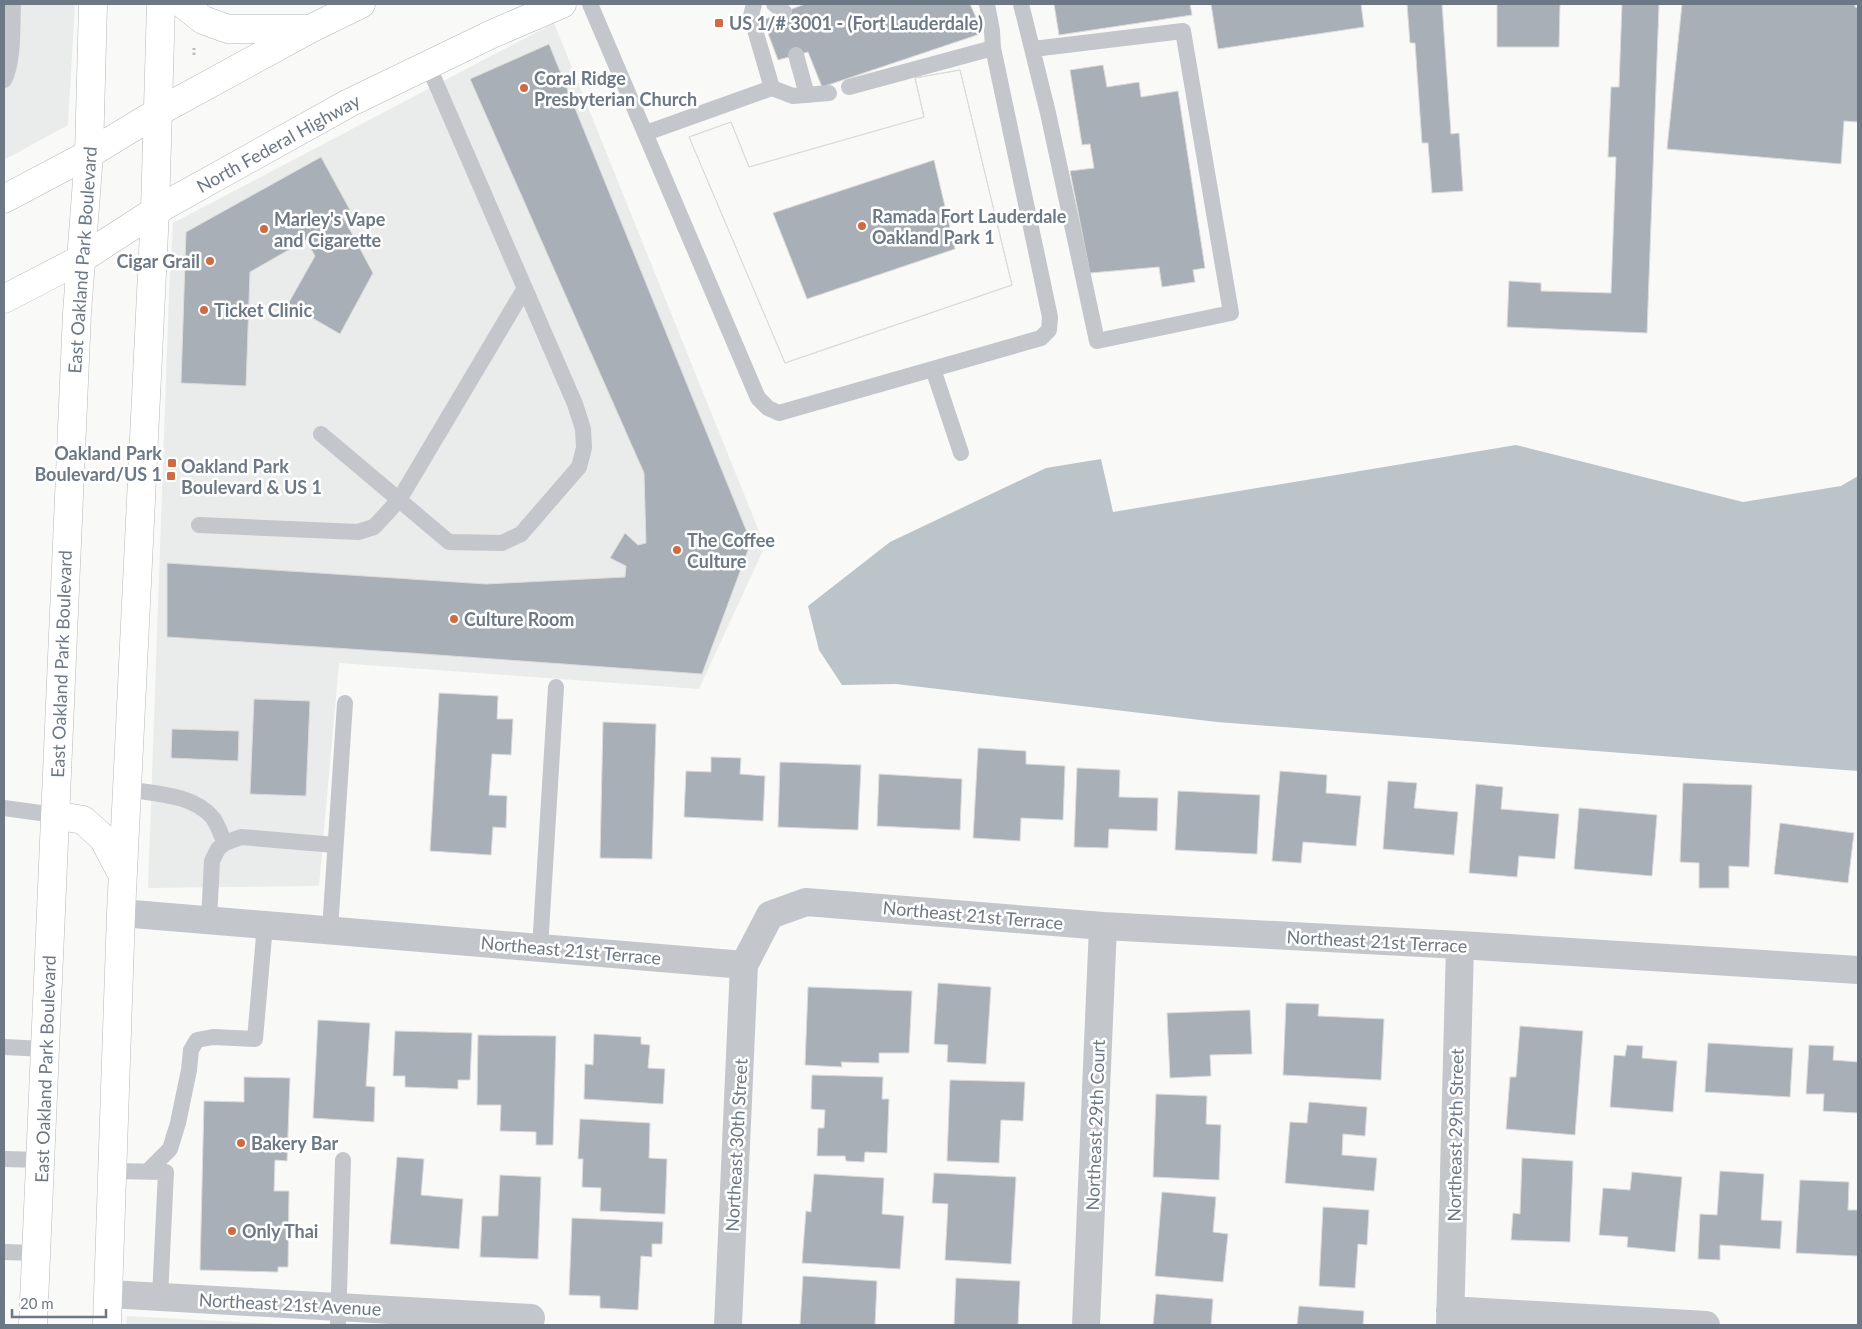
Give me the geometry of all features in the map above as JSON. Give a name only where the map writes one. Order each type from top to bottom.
[{"type":"main road","name":"East Oakland Park Boulevard","points":[[33,1325],[76,314],[89,154],[93,4]]},
{"type":"main road","points":[[107,1325],[122,875],[155,211],[161,4]]},
{"type":"main road","points":[[183,4],[203,20],[228,29],[310,29]]},
{"type":"main road","points":[[4,199],[89,154],[158,112],[310,29],[362,4]]},
{"type":"main road","name":"North Federal Highway","points":[[4,300],[81,259],[155,211],[349,103],[562,4]]},
{"type":"main road","points":[[55,815],[83,820],[103,838],[122,875]]},
{"type":"street","name":"Northeast 21st Terrace","points":[[121,913],[744,965],[770,915],[806,902],[1103,926],[1460,945],[1858,970]]},
{"type":"street","name":"Northeast 29th Court","points":[[1086,1325],[1103,926]]},
{"type":"street","name":"Northeast 29th Street","points":[[1450,1318],[1460,945]]},
{"type":"street","name":"Northeast 30th Street","points":[[728,1325],[744,965]]},
{"type":"street","name":"Northeast 21st Avenue","points":[[109,1294],[160,1297],[338,1316],[531,1318]]},
{"type":"street","points":[[1450,1318],[1706,1325]]},
{"type":"lane","points":[[4,80],[10,56],[13,4]]},
{"type":"lane","points":[[590,4],[758,398],[768,408],[780,413],[1041,338],[1049,330],[1050,317],[993,48],[987,4]]},
{"type":"lane","points":[[754,4],[751,16],[772,88]]},
{"type":"lane","points":[[1021,4],[1033,49],[1097,341],[1231,313],[1183,31],[1033,49]]},
{"type":"lane","points":[[849,87],[993,48]]},
{"type":"lane","points":[[796,55],[807,95]]},
{"type":"lane","points":[[321,434],[450,542],[502,543],[521,534],[579,467],[584,448],[583,429],[575,404],[428,65]]},
{"type":"lane","points":[[646,133],[772,88],[793,96],[829,93]]},
{"type":"lane","points":[[199,525],[358,532],[374,528],[399,500],[525,288]]},
{"type":"lane","points":[[933,369],[961,453]]},
{"type":"lane","points":[[540,948],[556,687]]},
{"type":"lane","points":[[330,930],[345,703]]},
{"type":"lane","points":[[126,788],[188,800],[201,806],[214,820],[225,843]]},
{"type":"lane","points":[[4,808],[55,815]]},
{"type":"lane","points":[[209,920],[212,862],[218,849],[225,843],[241,837],[336,845]]},
{"type":"lane","points":[[148,1171],[170,1149],[178,1123],[189,1070],[191,1050],[197,1040],[213,1037],[255,1040],[264,924]]},
{"type":"lane","points":[[4,1046],[45,1049]]},
{"type":"lane","points":[[4,1159],[41,1160]]},
{"type":"lane","points":[[338,1316],[343,1160]]},
{"type":"lane","points":[[112,1171],[166,1172],[160,1297]]},
{"type":"lane","points":[[4,1252],[36,1253]]},
{"type":"shaded area","points":[[4,4],[75,4],[68,125],[4,160]]},
{"type":"shaded area","points":[[554,23],[765,546],[699,689],[339,663],[319,886],[148,888],[173,223]]},
{"type":"shaded area","points":[[1516,445],[1743,502],[1841,486],[1858,476],[1858,771],[1217,722],[896,684],[842,685],[819,650],[808,606],[890,542],[1046,468],[1101,459],[1113,512]]},
{"type":"shaded area","points":[[127,1316],[294,1325],[126,1325]]},
{"type":"building","points":[[805,4],[970,4],[983,33],[822,87],[808,52],[778,60],[763,20]]},
{"type":"building","points":[[1054,4],[1190,4],[1192,15],[1059,35]]},
{"type":"building","points":[[1211,4],[1361,4],[1364,27],[1218,49]]},
{"type":"building","points":[[1407,4],[1442,4],[1451,134],[1459,133],[1463,191],[1432,193],[1428,143],[1422,143],[1415,43],[1410,43]]},
{"type":"building","points":[[1497,4],[1560,4],[1559,47],[1497,47]]},
{"type":"building","points":[[1622,4],[1659,4],[1647,333],[1507,327],[1509,281],[1541,283],[1541,291],[1611,293],[1616,157],[1608,157],[1611,87],[1619,87]]},
{"type":"building","points":[[1682,4],[1855,4],[1855,7],[1858,8],[1858,122],[1844,121],[1841,164],[1667,149]]},
{"type":"building","points":[[549,44],[751,542],[702,674],[167,637],[167,563],[486,584],[625,577],[626,566],[610,558],[625,533],[638,545],[646,543],[644,473],[470,79]]},
{"type":"building","points":[[1103,65],[1107,87],[1139,82],[1141,97],[1178,91],[1205,268],[1193,270],[1195,282],[1162,287],[1159,267],[1090,273],[1070,171],[1094,168],[1090,144],[1082,145],[1070,70]]},
{"type":"building","name":"Ramada Fort Lauderdale Oakland Park 1","points":[[960,70],[1012,285],[785,363],[689,137],[731,122],[749,167],[924,117],[915,78]],"holes":[[[934,160],[955,249],[807,299],[773,213]]]},
{"type":"building","name":"Ramada Fort Lauderdale Oakland Park 1","points":[[960,70],[1012,285],[785,363],[689,137],[731,122],[749,167],[924,117],[915,78]]},
{"type":"building","points":[[321,157],[350,210],[342,215],[373,273],[340,334],[288,304],[315,256],[306,240],[250,272],[246,386],[181,383],[186,232]]},
{"type":"building","points":[[439,693],[498,696],[497,719],[513,719],[511,755],[492,754],[489,795],[507,796],[506,828],[493,827],[491,855],[430,851]]},
{"type":"building","points":[[254,699],[310,701],[306,796],[250,794]]},
{"type":"building","points":[[603,722],[656,724],[652,859],[600,858]]},
{"type":"building","points":[[172,729],[239,731],[238,761],[171,758]]},
{"type":"building","points":[[978,748],[1026,751],[1026,764],[1065,766],[1063,820],[1021,818],[1020,841],[973,838]]},
{"type":"building","points":[[711,757],[741,758],[740,774],[765,776],[763,821],[684,817],[686,771],[711,772]]},
{"type":"building","points":[[780,762],[861,765],[858,830],[778,827]]},
{"type":"building","points":[[1077,768],[1120,770],[1119,797],[1158,798],[1157,831],[1109,829],[1108,848],[1074,847]]},
{"type":"building","points":[[1280,771],[1327,775],[1326,793],[1361,796],[1356,846],[1303,842],[1301,863],[1272,861]]},
{"type":"building","points":[[879,774],[962,779],[960,830],[877,826]]},
{"type":"building","points":[[1388,781],[1417,783],[1414,808],[1458,812],[1454,855],[1383,849]]},
{"type":"building","points":[[1683,783],[1752,785],[1749,867],[1729,866],[1729,888],[1699,888],[1699,863],[1680,862]]},
{"type":"building","points":[[1476,784],[1503,787],[1501,809],[1559,814],[1555,859],[1519,856],[1517,877],[1469,873]]},
{"type":"building","points":[[1178,791],[1260,795],[1257,854],[1175,850]]},
{"type":"building","points":[[1579,808],[1657,815],[1652,876],[1574,869]]},
{"type":"building","points":[[1780,823],[1854,833],[1848,883],[1774,874]]},
{"type":"building","points":[[938,983],[991,987],[986,1064],[947,1062],[948,1045],[934,1044]]},
{"type":"building","points":[[808,987],[912,991],[909,1053],[879,1053],[879,1063],[841,1062],[842,1067],[805,1065]]},
{"type":"building","points":[[1286,1003],[1319,1004],[1318,1016],[1384,1019],[1381,1080],[1283,1075]]},
{"type":"building","points":[[1250,1010],[1252,1054],[1210,1055],[1211,1076],[1170,1078],[1167,1013]]},
{"type":"building","points":[[318,1020],[370,1023],[366,1086],[375,1087],[374,1122],[313,1118]]},
{"type":"building","points":[[1520,1026],[1583,1031],[1575,1135],[1506,1129],[1510,1077],[1516,1077]]},
{"type":"building","points":[[395,1031],[472,1033],[470,1080],[458,1080],[458,1089],[405,1087],[405,1076],[393,1076]]},
{"type":"building","points":[[594,1034],[641,1037],[641,1044],[650,1045],[648,1068],[665,1069],[663,1104],[584,1099],[585,1064],[593,1065]]},
{"type":"building","points":[[478,1035],[556,1036],[553,1145],[536,1145],[536,1132],[500,1131],[501,1105],[477,1105]]},
{"type":"building","points":[[1708,1043],[1793,1048],[1790,1097],[1705,1092]]},
{"type":"building","points":[[1627,1045],[1643,1046],[1642,1058],[1677,1061],[1673,1112],[1610,1107],[1614,1055],[1625,1056]]},
{"type":"building","points":[[1809,1045],[1834,1046],[1833,1060],[1858,1062],[1858,1113],[1823,1111],[1824,1094],[1806,1094]]},
{"type":"building","points":[[812,1075],[883,1077],[882,1099],[889,1099],[887,1153],[865,1152],[864,1162],[846,1161],[845,1156],[817,1156],[818,1128],[824,1128],[825,1110],[811,1109]]},
{"type":"building","points":[[244,1077],[290,1078],[287,1161],[275,1160],[274,1191],[289,1191],[288,1267],[278,1267],[278,1272],[200,1270],[204,1101],[244,1102]]},
{"type":"building","points":[[950,1080],[1025,1082],[1023,1121],[1001,1120],[999,1163],[947,1161]]},
{"type":"building","points":[[1156,1094],[1207,1096],[1206,1124],[1221,1125],[1219,1180],[1153,1177]]},
{"type":"building","points":[[1309,1102],[1367,1107],[1365,1136],[1343,1134],[1342,1155],[1377,1158],[1374,1191],[1285,1183],[1290,1122],[1307,1123]]},
{"type":"building","points":[[580,1119],[650,1123],[649,1158],[667,1159],[665,1214],[600,1211],[601,1188],[582,1187],[583,1159],[578,1159]]},
{"type":"building","points":[[397,1157],[424,1159],[421,1195],[463,1199],[459,1249],[390,1244]]},
{"type":"building","points":[[1522,1158],[1573,1161],[1570,1242],[1511,1240],[1513,1213],[1520,1214]]},
{"type":"building","points":[[1720,1171],[1764,1174],[1761,1220],[1782,1221],[1780,1249],[1720,1245],[1720,1260],[1698,1259],[1700,1214],[1717,1215]]},
{"type":"building","points":[[1632,1172],[1682,1177],[1675,1252],[1627,1247],[1628,1237],[1599,1235],[1603,1188],[1630,1190]]},
{"type":"building","points":[[934,1173],[1016,1177],[1011,1264],[945,1260],[948,1204],[932,1203]]},
{"type":"building","points":[[814,1174],[884,1178],[882,1214],[904,1216],[900,1269],[802,1263],[806,1211],[811,1212]]},
{"type":"building","points":[[500,1175],[541,1177],[538,1259],[480,1257],[482,1216],[498,1216]]},
{"type":"building","points":[[1800,1180],[1849,1182],[1848,1210],[1858,1210],[1858,1256],[1796,1253]]},
{"type":"building","points":[[1162,1192],[1216,1197],[1213,1232],[1228,1234],[1223,1282],[1155,1276]]},
{"type":"building","points":[[1323,1207],[1369,1210],[1367,1245],[1358,1244],[1355,1288],[1319,1286]]},
{"type":"building","points":[[572,1218],[663,1222],[662,1244],[652,1244],[652,1257],[641,1256],[638,1310],[600,1308],[600,1296],[569,1295]]},
{"type":"building","points":[[803,1276],[877,1281],[875,1325],[800,1325]]},
{"type":"building","points":[[956,1278],[1020,1281],[1018,1325],[954,1325]]},
{"type":"building","points":[[1156,1294],[1213,1299],[1211,1325],[1153,1325]]},
{"type":"building","points":[[1299,1306],[1364,1311],[1363,1325],[1297,1325]]},
{"type":"place","name":"US 1/# 3001 - (Fort Lauderdale)","points":[[719,23]]},
{"type":"place","name":"Coral Ridge Presbyterian Church","points":[[524,88]]},
{"type":"place","name":"Ramada Fort Lauderdale Oakland Park 1","points":[[862,226]]},
{"type":"place","name":"Marley's Vape and Cigarette","points":[[264,229]]},
{"type":"place","name":"Cigar Grail","points":[[210,261]]},
{"type":"place","name":"Ticket Clinic","points":[[204,310]]},
{"type":"place","name":"Oakland Park Boulevard/US 1","points":[[172,463]]},
{"type":"place","name":"Oakland Park Boulevard & US 1","points":[[171,476]]},
{"type":"place","name":"The Coffee Culture","points":[[677,550]]},
{"type":"place","name":"Culture Room","points":[[454,619]]},
{"type":"place","name":"Bakery Bar","points":[[241,1143]]},
{"type":"place","name":"Only Thai","points":[[232,1231]]}]
